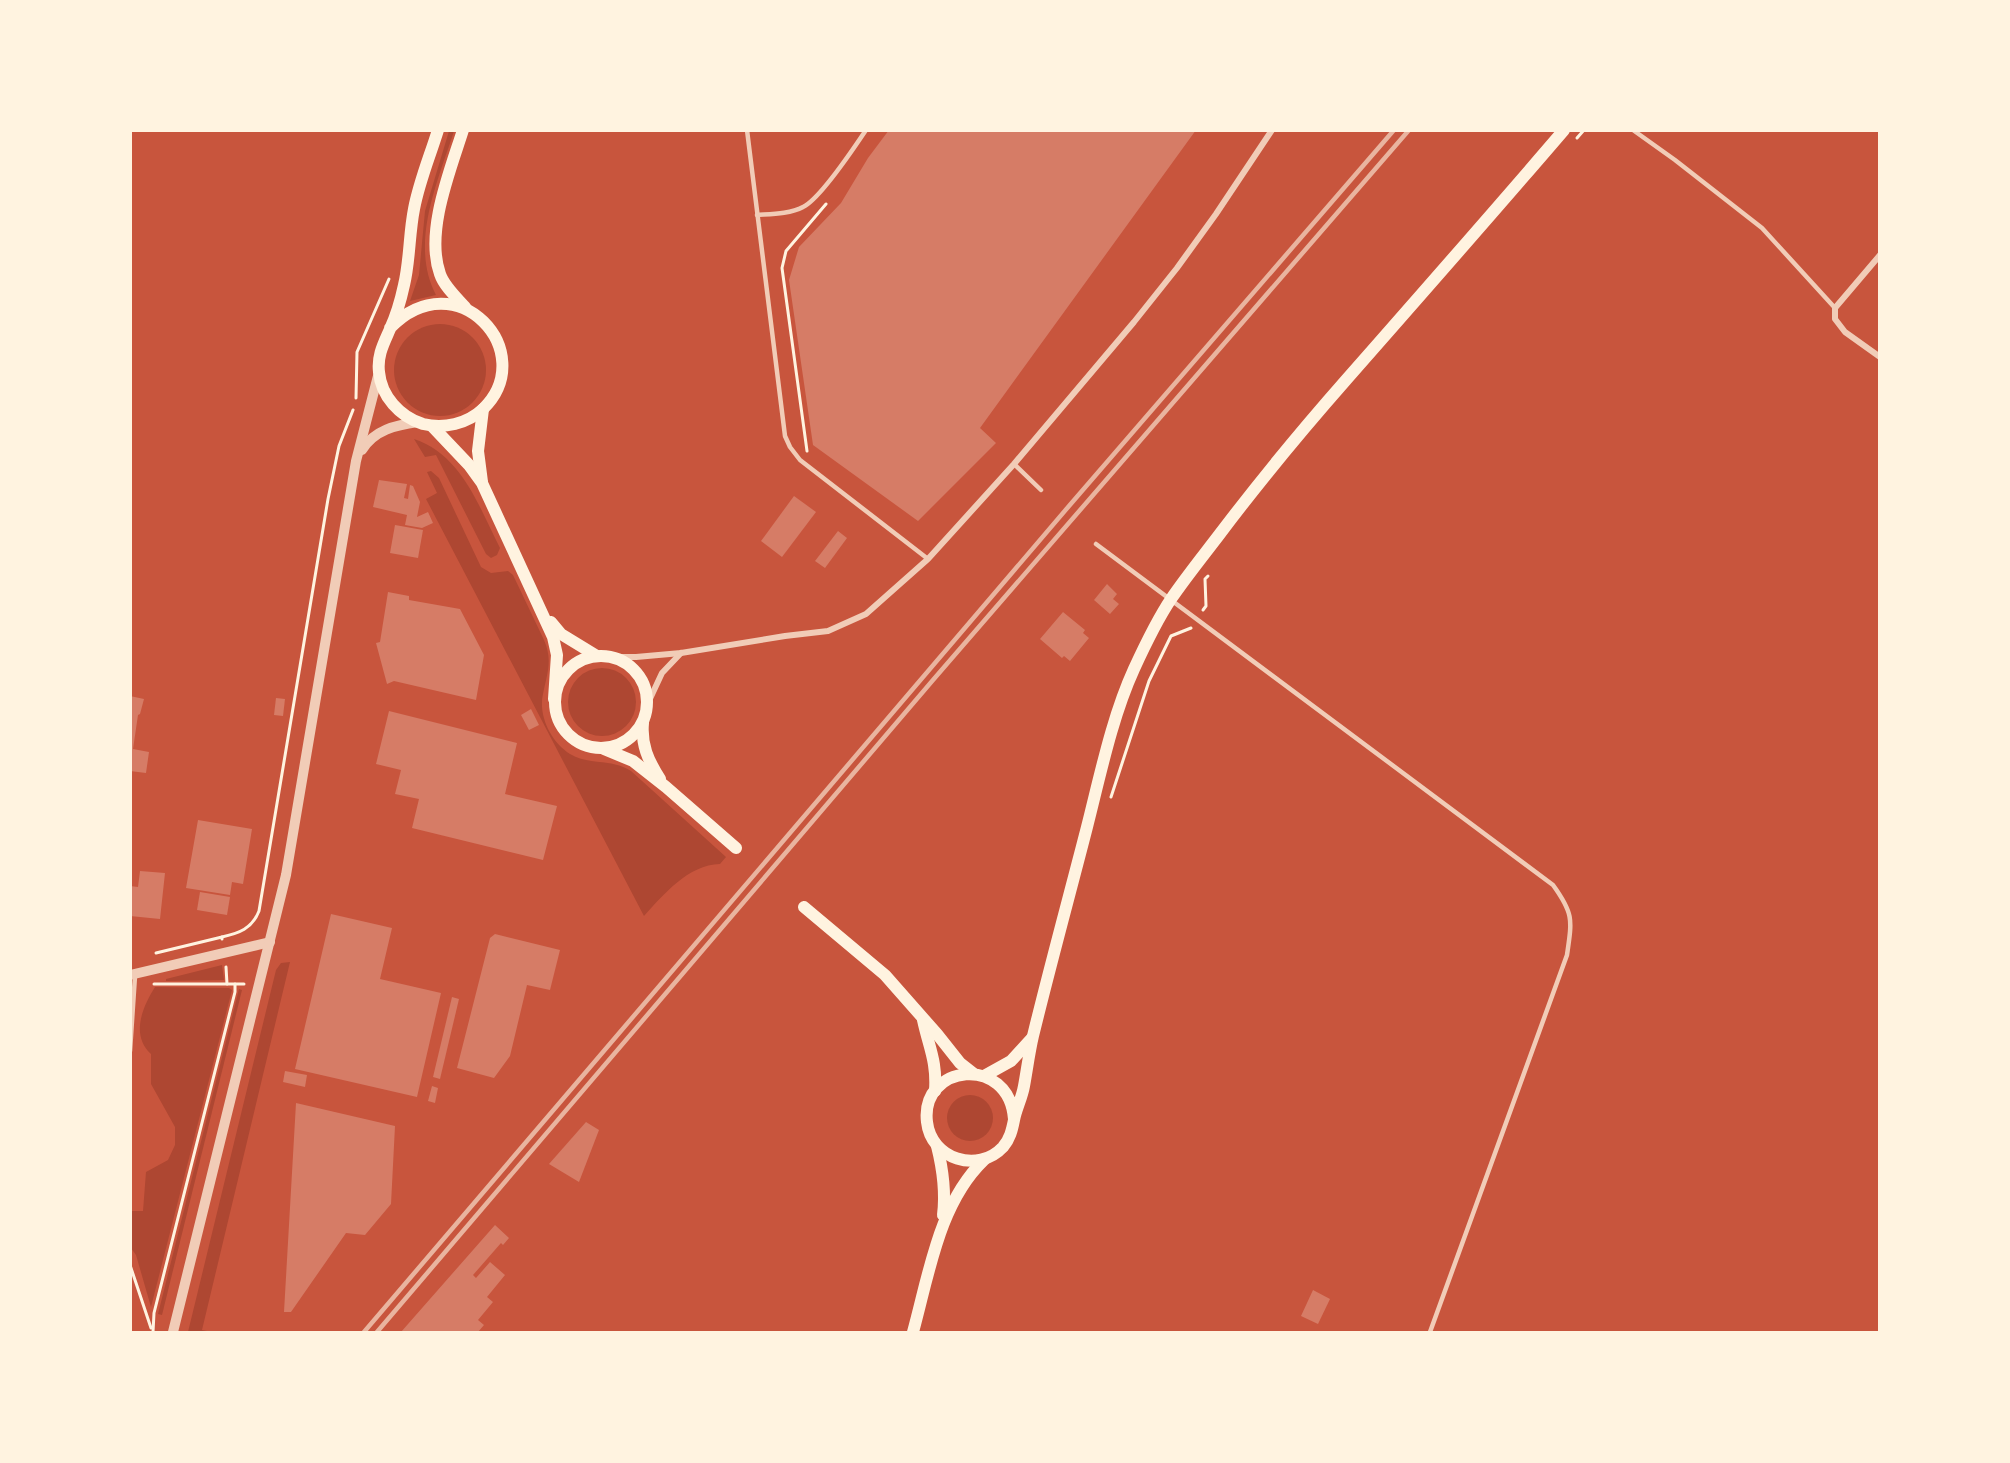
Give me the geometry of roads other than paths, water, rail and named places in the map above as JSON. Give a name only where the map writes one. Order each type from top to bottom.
[{"type":"main road","points":[[390,328],[402,316],[417,308],[441,303],[465,308],[480,317],[492,330],[501,354],[500,380],[494,396],[472,418],[446,426],[432,426],[406,416],[391,402],[382,385],[379,372],[379,356],[383,341],[390,328],[404,286],[415,207],[438,130]]},
{"type":"main road","points":[[464,130],[448,176],[436,225],[436,247],[440,274],[465,308]]},
{"type":"main road","points":[[940,1234],[954,1199],[968,1175],[984,1159],[1002,1148],[1012,1129],[1023,1089],[1033,1037],[1108,746],[1132,673],[1170,600],[1258,482],[1564,130]]},
{"type":"main road","points":[[482,483],[478,451],[483,409]]},
{"type":"main road","points":[[432,426],[469,465],[482,483],[543,612],[557,655],[554,699],[556,715],[563,729],[574,741],[588,747],[604,749],[633,761],[736,848]]},
{"type":"main road","points":[[543,612],[561,634],[597,656]]},
{"type":"main road","points":[[554,699],[563,675],[572,665],[584,659],[597,656],[612,657],[627,663],[638,674],[645,688],[648,703],[642,736],[646,756],[666,787]]},
{"type":"main road","points":[[604,749],[627,741],[637,732],[643,722]]},
{"type":"main road","points":[[804,906],[885,975],[960,1063],[979,1075],[994,1080],[1009,1097],[1014,1119]]},
{"type":"main road","points":[[922,1019],[933,1053],[936,1091]]},
{"type":"main road","points":[[914,1332],[940,1234],[945,1199],[943,1170],[926,1118],[927,1108],[936,1091],[953,1077],[979,1075],[1011,1061],[1033,1037]]},
{"type":"main road","points":[[936,1146],[953,1158],[963,1161],[984,1159]]},
{"type":"street","points":[[612,657],[681,653],[785,636],[828,632],[866,614],[928,559],[1014,464],[1177,268],[1272,130]]},
{"type":"street","points":[[1880,255],[1835,308],[1835,319],[1845,332],[1880,357]]},
{"type":"street","points":[[173,1332],[286,875],[356,461],[379,372]]},
{"type":"street","points":[[356,461],[366,443],[376,436],[391,427],[418,422]]},
{"type":"street","points":[[648,703],[662,673],[681,653]]},
{"type":"street","points":[[133,975],[270,942]]},
{"type":"lane","points":[[747,130],[784,436],[800,460],[928,559]]},
{"type":"lane","points":[[757,215],[774,214],[804,207],[829,182],[866,130]]},
{"type":"lane","points":[[1633,130],[1762,228],[1835,308]]},
{"type":"lane","points":[[1014,464],[1041,490]]},
{"type":"lane","points":[[1096,544],[1553,885],[1567,904],[1571,926],[1567,955],[1430,1332]]},
{"type":"lane","points":[[130,1051],[133,975]]},
{"type":"railway","points":[[364,1332],[1069,506],[1394,130]]},
{"type":"railway","points":[[377,1332],[933,680],[1409,130]]}]
